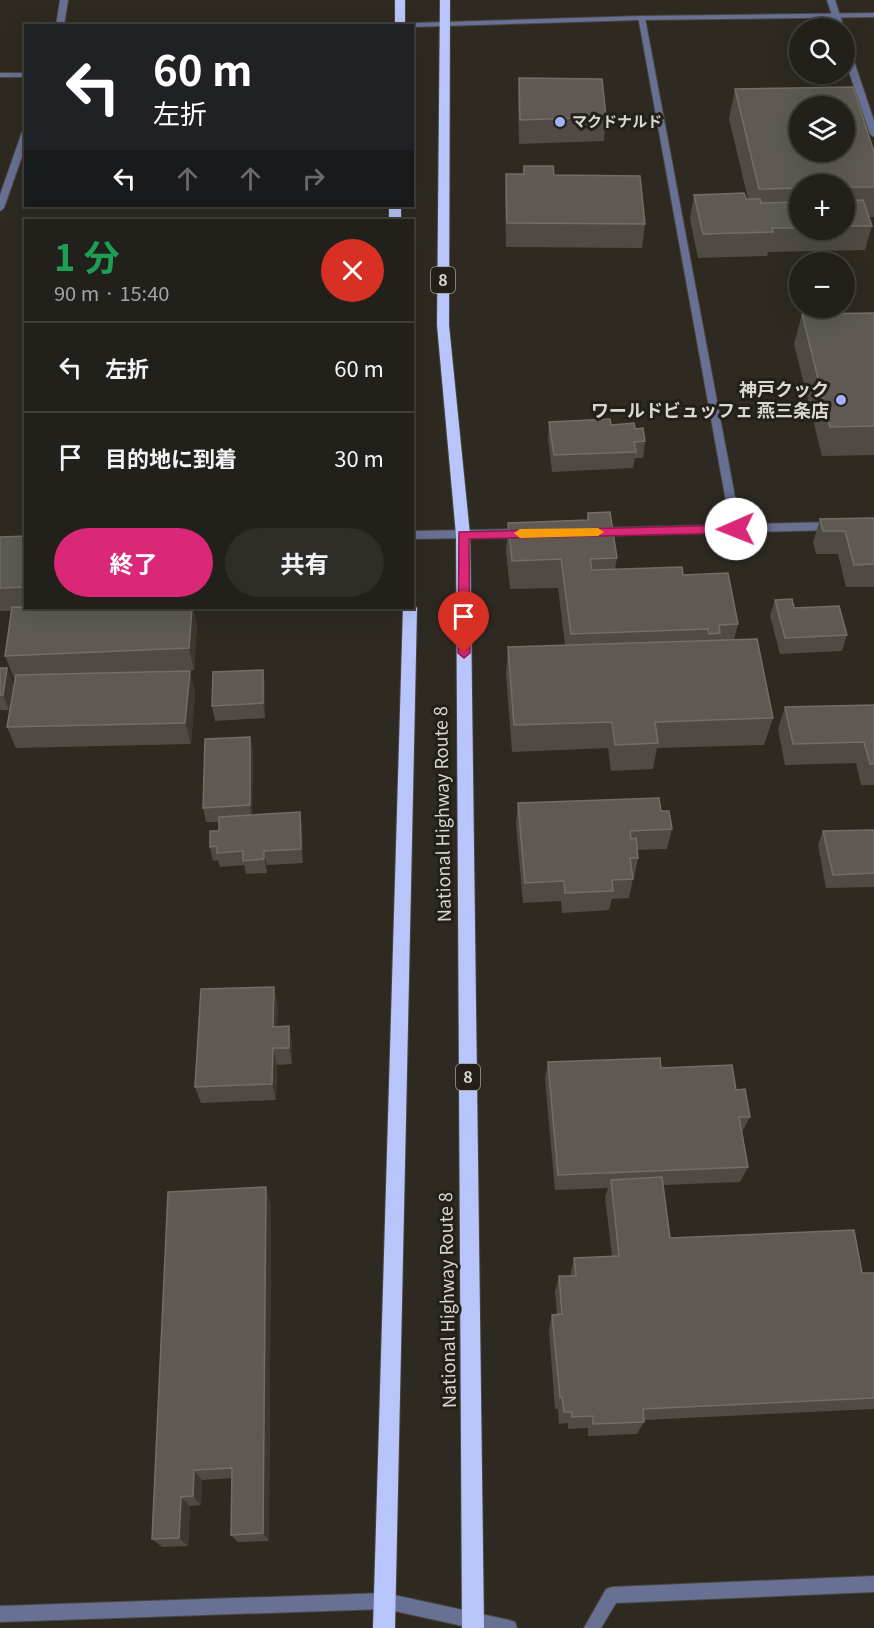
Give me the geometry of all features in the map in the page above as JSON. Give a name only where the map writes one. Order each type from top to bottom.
[{"type":"highway","points":[[400,0],[400,24]]},
{"type":"highway","name":"National Highway Route 8","points":[[445,0],[443,325],[463,535],[473,1624]]},
{"type":"highway","name":"National Highway Route 8","points":[[384,1628],[410,609]]},
{"type":"street","points":[[60,24],[64,0]]},
{"type":"street","points":[[831,0],[836,16]]},
{"type":"street","points":[[414,25],[641,18],[874,15]]},
{"type":"street","points":[[641,18],[736,529]]},
{"type":"street","points":[[0,75],[24,75]]},
{"type":"street","points":[[855,76],[874,134]]},
{"type":"street","points":[[0,208],[24,137]]},
{"type":"street","points":[[582,532],[851,526]]},
{"type":"street","points":[[414,536],[534,533]]},
{"type":"street","points":[[592,1628],[612,1595],[874,1584]]},
{"type":"street","points":[[0,1614],[385,1601],[473,1624],[508,1628]]},
{"type":"building","points":[[519,78],[602,79],[606,117],[520,120]]},
{"type":"building","points":[[853,87],[874,152],[874,187],[855,187],[855,174],[789,174],[789,188],[759,189],[735,89]]},
{"type":"building","points":[[524,166],[553,166],[554,175],[640,176],[645,224],[507,223],[506,174],[524,174]]},
{"type":"building","points":[[744,193],[746,199],[760,199],[761,203],[789,202],[789,228],[772,228],[773,232],[703,234],[694,195]]},
{"type":"building","points":[[855,200],[863,200],[872,226],[855,226]]},
{"type":"building","name":"神戸クック ワールドビュッフェ 燕三条店","points":[[855,313],[874,313],[874,426],[830,427],[803,318],[855,318]]},
{"type":"building","points":[[610,419],[611,425],[634,423],[635,429],[643,428],[645,441],[634,442],[636,452],[554,455],[549,422]]},
{"type":"building","points":[[610,512],[617,558],[590,559],[592,570],[682,567],[683,575],[728,573],[738,624],[719,625],[720,633],[709,634],[708,629],[571,634],[561,559],[512,561],[508,523],[588,520],[588,513]]},
{"type":"building","points":[[874,518],[874,564],[854,565],[845,531],[823,531],[820,519]]},
{"type":"building","points":[[24,536],[24,587],[0,588],[0,537]]},
{"type":"building","points":[[792,599],[794,608],[839,606],[847,635],[785,638],[775,600]]},
{"type":"building","points":[[12,607],[24,607],[24,609],[192,609],[189,648],[5,656]]},
{"type":"building","points":[[757,639],[773,718],[655,722],[658,743],[615,745],[612,722],[514,725],[508,647]]},
{"type":"building","points":[[0,668],[7,668],[3,695],[0,695]]},
{"type":"building","points":[[263,670],[263,703],[212,706],[213,672]]},
{"type":"building","points":[[190,671],[185,723],[7,727],[16,675]]},
{"type":"building","points":[[874,705],[874,764],[870,764],[864,742],[793,744],[785,707]]},
{"type":"building","points":[[250,737],[250,805],[203,808],[205,739]]},
{"type":"building","points":[[659,798],[661,811],[669,811],[672,829],[630,831],[631,839],[636,838],[638,858],[630,858],[633,879],[612,880],[613,891],[565,893],[564,881],[525,883],[518,803]]},
{"type":"building","points":[[300,812],[301,849],[264,851],[264,859],[243,861],[243,851],[217,853],[217,846],[210,847],[210,831],[219,831],[219,817]]},
{"type":"building","points":[[874,830],[874,873],[833,875],[823,831]]},
{"type":"building","points":[[274,987],[273,1027],[289,1026],[289,1048],[273,1048],[272,1084],[195,1087],[201,989]]},
{"type":"building","points":[[660,1058],[661,1068],[732,1065],[736,1090],[745,1089],[750,1117],[739,1117],[748,1167],[558,1175],[548,1062]]},
{"type":"building","points":[[662,1177],[670,1238],[854,1230],[862,1273],[874,1273],[874,1398],[643,1409],[644,1422],[593,1424],[593,1416],[572,1417],[572,1412],[564,1412],[562,1397],[560,1397],[552,1315],[562,1314],[559,1276],[576,1276],[574,1258],[619,1256],[611,1180]]},
{"type":"building","points":[[266,1187],[263,1533],[231,1535],[232,1468],[194,1470],[193,1496],[181,1497],[179,1538],[152,1539],[168,1192]]},
{"type":"slow traffic","points":[[520,533],[598,532]]},
{"type":"place","name":"マクドナルド","points":[[560,122]]},
{"type":"place","name":"神戸クック ワールドビュッフェ 燕三条店","points":[[841,400]]},
{"type":"route","points":[[464,653],[463,535],[736,529]]}]
